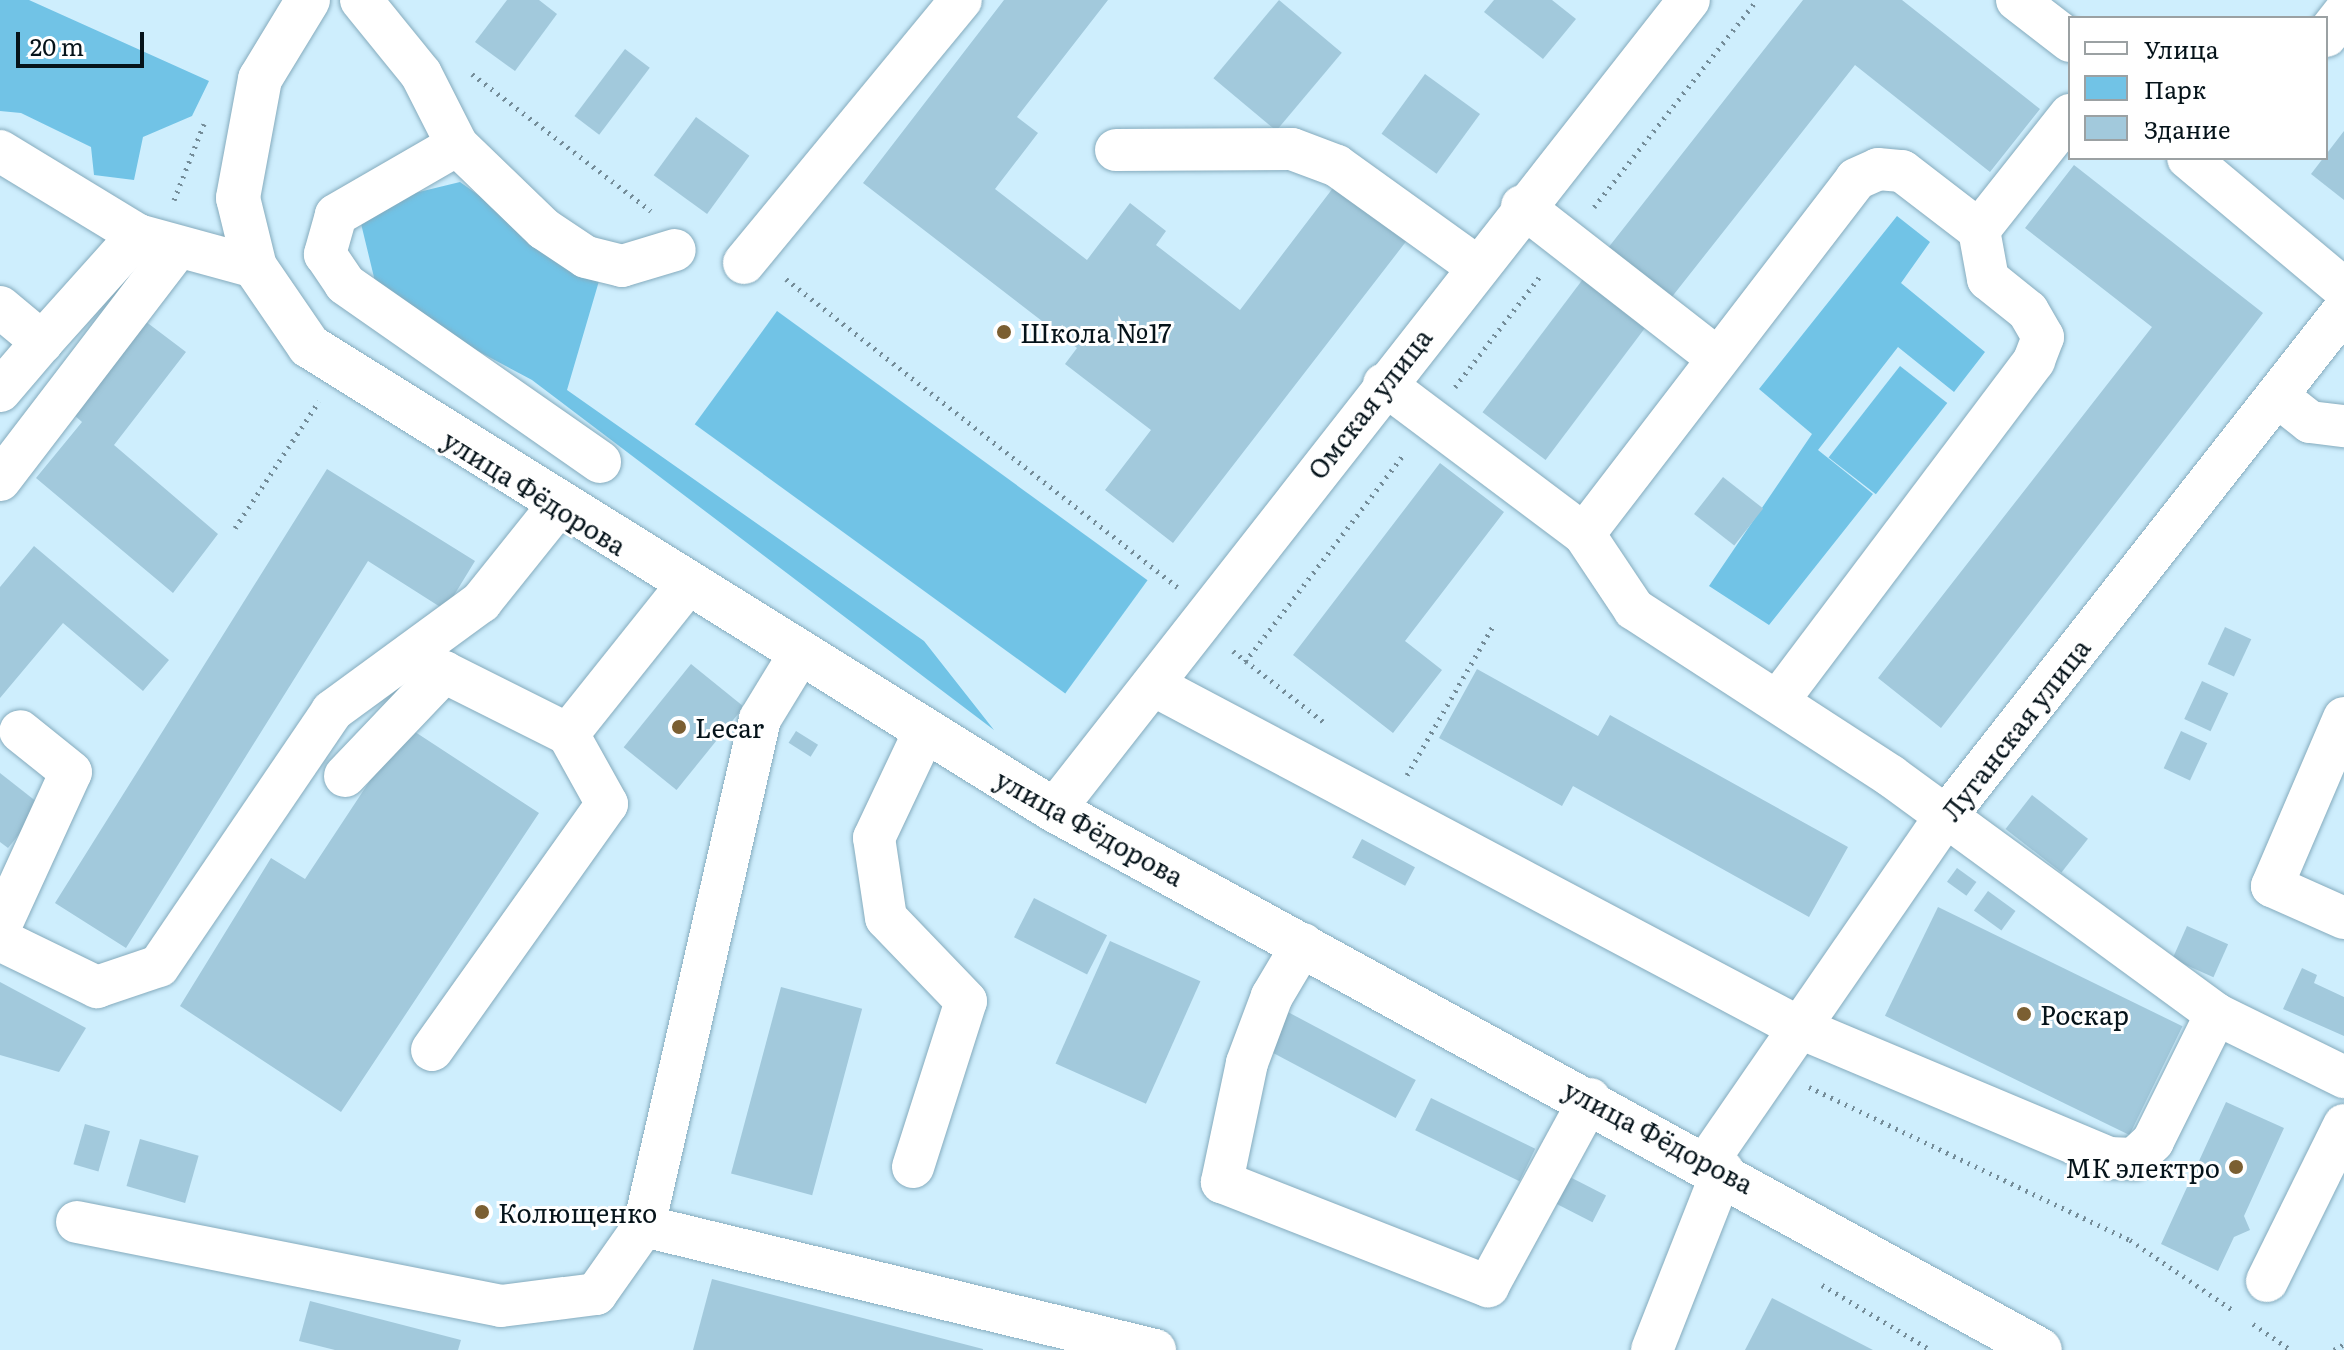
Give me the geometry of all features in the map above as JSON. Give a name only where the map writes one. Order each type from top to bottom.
[{"type":"main road","name":"улица Фёдорова","points":[[308,0],[260,79],[238,198],[255,267],[286,320],[340,370],[1054,810],[1715,1166],[2040,1350]]},
{"type":"street","points":[[361,0],[421,74],[457,145],[496,190],[586,257],[622,266],[670,236]]},
{"type":"street","points":[[744,263],[961,0]]},
{"type":"street","name":"Омская улица","points":[[1054,810],[1522,206],[1689,0]]},
{"type":"street","points":[[2017,0],[2068,39]]},
{"type":"street","points":[[2328,33],[2344,13]]},
{"type":"street","points":[[1979,230],[2068,118]]},
{"type":"street","points":[[457,145],[336,215],[325,254],[345,284],[600,462]]},
{"type":"street","points":[[1116,150],[1292,149],[1337,166],[1476,266]]},
{"type":"street","points":[[0,151],[138,235],[255,267]]},
{"type":"street","points":[[2210,166],[2344,289]]},
{"type":"street","points":[[1584,534],[1716,357],[1856,179],[1878,169],[1902,171],[1979,230],[1988,279],[2028,311],[2043,337],[2034,361],[1779,700]]},
{"type":"street","points":[[1522,206],[1716,357]]},
{"type":"street","points":[[0,391],[138,235]]},
{"type":"street","points":[[0,480],[178,247]]},
{"type":"street","points":[[0,307],[42,342]]},
{"type":"street","name":"Луганская улица","points":[[1652,1350],[1715,1166],[1771,1069],[1944,819],[2344,310]]},
{"type":"street","points":[[1384,384],[1584,534],[1634,609],[1779,700],[2216,1014],[2344,1077]]},
{"type":"street","points":[[2277,396],[2310,422],[2344,426]]},
{"type":"street","points":[[0,940],[97,987],[159,966],[332,711],[481,602],[558,506]]},
{"type":"street","points":[[568,734],[686,586]]},
{"type":"street","points":[[77,1222],[501,1306],[596,1294],[644,1226],[760,719],[799,655]]},
{"type":"street","points":[[345,776],[444,672],[568,734],[607,804],[432,1050]]},
{"type":"street","points":[[1153,685],[1800,1028],[2109,1158],[2134,1159],[2153,1141],[2216,1014]]},
{"type":"street","points":[[2344,718],[2272,886],[2344,918]]},
{"type":"street","points":[[0,927],[71,772],[20,731]]},
{"type":"street","points":[[913,1167],[966,1001],[886,918],[874,838],[924,732]]},
{"type":"street","points":[[1303,944],[1272,996],[1247,1063],[1222,1182],[1488,1286],[1590,1099]]},
{"type":"street","points":[[2267,1281],[2344,1125]]},
{"type":"street","points":[[644,1226],[1155,1350]]},
{"type":"path","points":[[1245,662],[1567,241],[1757,0]]},
{"type":"path","points":[[464,68],[670,236]]},
{"type":"path","points":[[744,263],[780,274],[1186,594],[1203,620],[1245,662],[1342,734]]},
{"type":"path","points":[[235,528],[340,370]]},
{"type":"path","points":[[1433,734],[1493,626]]},
{"type":"path","points":[[1396,764],[1423,779]]},
{"type":"path","points":[[1771,1069],[2130,1240],[2291,1350]]},
{"type":"path","points":[[2334,1350],[2344,1344]]},
{"type":"green space","points":[[0,0],[29,0],[209,81],[192,116],[143,137],[134,180],[94,175],[91,147],[21,113],[0,111]]},
{"type":"green space","points":[[460,182],[599,281],[567,390],[924,641],[994,730],[532,380],[379,298],[357,207]]},
{"type":"green space","points":[[1897,216],[1930,242],[1901,283],[1985,352],[1954,392],[1898,347],[1818,450],[1873,494],[1769,625],[1709,586],[1812,434],[1759,389]]},
{"type":"green space","points":[[777,311],[1148,580],[1065,693],[695,424]]},
{"type":"green space","points":[[1900,366],[1947,403],[1876,494],[1829,457]]},
{"type":"building","points":[[507,0],[539,0],[557,14],[515,71],[475,42]]},
{"type":"building","points":[[1004,0],[1108,0],[1017,117],[1038,133],[995,189],[1087,260],[1130,203],[1166,231],[1156,245],[1240,310],[1336,184],[1408,239],[1173,543],[1105,490],[1151,430],[1065,364],[1077,348],[863,183]]},
{"type":"building","points":[[1279,0],[1342,53],[1276,131],[1213,78]]},
{"type":"building","points":[[1494,0],[1552,0],[1576,19],[1543,59],[1484,12]]},
{"type":"building","points":[[1803,0],[1902,0],[2040,109],[1990,172],[1855,65],[1671,298],[1608,248]]},
{"type":"building","points":[[625,49],[650,68],[599,135],[574,116]]},
{"type":"building","points":[[1425,74],[1480,114],[1437,174],[1382,134]]},
{"type":"building","points":[[696,117],[749,156],[707,214],[654,175]]},
{"type":"building","points":[[2344,131],[2344,200],[2311,174],[2322,160],[2328,160],[2328,152]]},
{"type":"building","points":[[2074,165],[2263,313],[1941,728],[1878,678],[2152,327],[2025,228]]},
{"type":"building","points":[[1583,279],[1646,327],[1546,460],[1482,412]]},
{"type":"building","points":[[145,321],[186,352],[114,445],[218,534],[173,593],[36,478],[82,422],[73,414]]},
{"type":"building","points":[[1440,463],[1504,512],[1405,641],[1442,670],[1393,733],[1293,655]]},
{"type":"building","points":[[327,469],[475,561],[445,610],[368,561],[126,948],[55,903]]},
{"type":"building","points":[[1723,477],[1763,508],[1734,545],[1694,514]]},
{"type":"building","points":[[34,546],[169,660],[143,691],[63,623],[0,698],[0,587]]},
{"type":"building","points":[[2225,627],[2251,639],[2234,676],[2208,664]]},
{"type":"building","points":[[691,664],[744,707],[677,790],[624,747]]},
{"type":"building","points":[[1477,669],[1598,736],[1610,715],[1848,847],[1809,917],[1573,786],[1562,806],[1439,738]]},
{"type":"building","points":[[2202,681],[2228,693],[2211,731],[2184,719]]},
{"type":"building","points":[[406,726],[539,813],[341,1112],[180,1006],[271,858],[305,879]]},
{"type":"building","points":[[796,731],[818,745],[811,757],[789,743]]},
{"type":"building","points":[[2181,731],[2207,743],[2190,780],[2164,768]]},
{"type":"building","points":[[0,773],[42,806],[8,848],[0,842]]},
{"type":"building","points":[[2032,795],[2088,839],[2061,873],[2006,829]]},
{"type":"building","points":[[1362,839],[1415,867],[1405,886],[1352,858]]},
{"type":"building","points":[[1957,868],[1976,882],[1966,896],[1947,882]]},
{"type":"building","points":[[1988,891],[2016,911],[2001,930],[1974,910]]},
{"type":"building","points":[[1034,898],[1107,935],[1087,974],[1014,937]]},
{"type":"building","points":[[1938,907],[2182,1026],[2129,1135],[1885,1016]]},
{"type":"building","points":[[2187,926],[2228,944],[2213,977],[2172,959]]},
{"type":"building","points":[[1110,941],[1200,981],[1146,1104],[1055,1063]]},
{"type":"building","points":[[2302,968],[2317,975],[2314,983],[2344,997],[2344,1036],[2283,1009]]},
{"type":"building","points":[[0,982],[86,1028],[59,1072],[0,1055]]},
{"type":"building","points":[[781,987],[862,1009],[812,1195],[731,1173]]},
{"type":"building","points":[[1286,1011],[1416,1080],[1396,1118],[1266,1049]]},
{"type":"building","points":[[1431,1098],[1535,1149],[1519,1181],[1415,1130]]},
{"type":"building","points":[[2226,1102],[2284,1128],[2244,1216],[2250,1230],[2234,1237],[2218,1271],[2161,1244]]},
{"type":"building","points":[[85,1124],[110,1131],[98,1172],[73,1164]]},
{"type":"building","points":[[140,1139],[199,1156],[185,1203],[126,1186]]},
{"type":"building","points":[[1566,1175],[1606,1195],[1592,1222],[1552,1202]]},
{"type":"building","points":[[712,1279],[983,1349],[983,1350],[693,1350]]},
{"type":"building","points":[[1772,1298],[1873,1350],[1745,1350]]},
{"type":"building","points":[[310,1301],[461,1340],[458,1350],[335,1350],[299,1341]]},
{"type":"place","name":"Школа №17","points":[[1004,332]]},
{"type":"place","name":"Lecar","points":[[679,727]]},
{"type":"place","name":"Роскар","points":[[2024,1014]]},
{"type":"place","name":"МК электро","points":[[2236,1167]]},
{"type":"place","name":"Колющенко","points":[[482,1212]]}]
